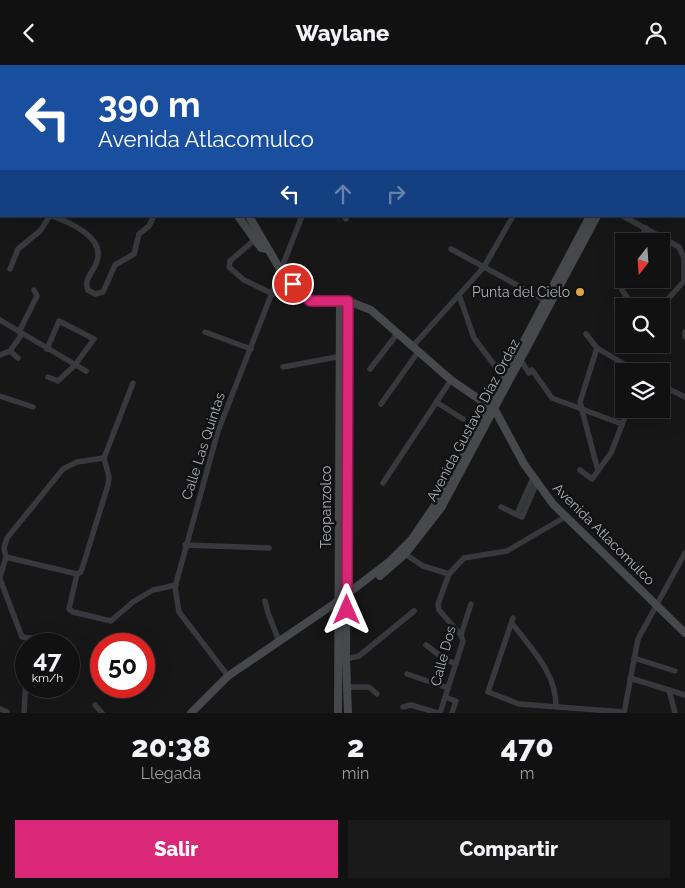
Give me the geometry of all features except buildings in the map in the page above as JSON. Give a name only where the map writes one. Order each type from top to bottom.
[{"type":"main road","name":"Avenida Atlacomulco","points":[[239,217],[258,237],[281,271],[310,301],[344,302],[371,310],[451,380],[492,408],[535,480],[565,517],[685,633]]},
{"type":"main road","name":"Avenida Atlacomulco","points":[[249,217],[258,237]]},
{"type":"main road","name":"Avenida Gustavo Díaz Ordaz","points":[[191,713],[228,676],[337,604],[405,554],[438,507],[492,408],[589,217]]},
{"type":"main road","name":"Avenida Gustavo Díaz Ordaz","points":[[547,301],[596,217]]},
{"type":"main road","name":"Teopanzolco","points":[[338,713],[337,604],[342,463],[344,302]]},
{"type":"main road","name":"Avenida Gustavo Díaz Ordaz","points":[[492,408],[504,378],[518,357]]},
{"type":"main road","name":"Teopanzolco","points":[[342,463],[347,560],[346,659],[348,713]]},
{"type":"main road","name":"Avenida Gustavo Díaz Ordaz","points":[[347,597],[398,554],[438,507]]},
{"type":"main road","points":[[338,560],[347,560]]},
{"type":"main road","points":[[337,604],[347,610]]},
{"type":"street","points":[[10,269],[18,249],[40,231],[50,217]]},
{"type":"street","points":[[54,217],[75,225],[84,232],[97,248],[97,261],[87,281],[88,290],[95,294],[103,292],[115,265],[134,254],[139,234],[149,226],[154,217]]},
{"type":"street","name":"Calle Las Quintas","points":[[228,676],[179,612],[175,599],[176,585],[185,545],[218,431],[302,217]]},
{"type":"street","points":[[381,405],[415,349],[484,267],[512,217]]},
{"type":"street","points":[[625,217],[682,251],[685,281],[669,298]]},
{"type":"street","points":[[643,233],[646,228]]},
{"type":"street","points":[[258,237],[230,261],[229,267],[244,280],[273,294]]},
{"type":"street","points":[[451,249],[547,301]]},
{"type":"street","points":[[620,288],[629,298]]},
{"type":"street","points":[[0,355],[10,351],[20,333],[37,296],[34,290]]},
{"type":"street","points":[[459,295],[474,338],[504,378]]},
{"type":"street","points":[[0,320],[86,371]]},
{"type":"street","points":[[47,349],[58,321],[94,339],[75,365],[58,381],[48,377]]},
{"type":"street","points":[[205,332],[250,349]]},
{"type":"street","points":[[685,332],[685,337]]},
{"type":"street","points":[[370,369],[398,333]]},
{"type":"street","points":[[586,334],[597,348],[622,363]]},
{"type":"street","points":[[597,348],[580,402],[580,408],[598,471]]},
{"type":"street","points":[[10,351],[18,358]]},
{"type":"street","points":[[283,367],[342,356]]},
{"type":"street","points":[[518,357],[529,373],[532,371],[552,398],[622,425]]},
{"type":"street","points":[[383,483],[451,380]]},
{"type":"street","points":[[133,383],[104,458],[109,477],[108,485],[81,572],[77,574],[69,609],[73,612],[107,621],[114,619],[133,602],[153,590],[176,585]]},
{"type":"street","points":[[670,390],[685,397]]},
{"type":"street","points":[[0,396],[33,407]]},
{"type":"street","points":[[436,402],[463,419]]},
{"type":"street","points":[[580,470],[592,479],[611,453],[625,418]]},
{"type":"street","points":[[21,633],[0,578],[6,557],[4,548],[7,538],[63,469],[77,462],[104,458]]},
{"type":"street","points":[[501,507],[517,514],[535,480]]},
{"type":"street","points":[[461,635],[439,610],[438,604],[449,574],[464,557],[507,551],[565,517]]},
{"type":"street","points":[[185,545],[270,548]]},
{"type":"street","points":[[556,706],[553,682],[547,670],[512,620],[488,692],[519,704],[624,713],[638,639],[685,553]]},
{"type":"street","points":[[405,554],[423,567],[449,574]]},
{"type":"street","points":[[6,557],[77,574]]},
{"type":"street","points":[[265,601],[279,641]]},
{"type":"street","name":"Calle Dos","points":[[439,713],[446,697],[463,641],[461,635],[471,604]]},
{"type":"street","points":[[346,659],[359,656],[414,611]]},
{"type":"street","points":[[426,645],[444,659],[456,664]]},
{"type":"street","points":[[634,658],[675,671]]},
{"type":"street","points":[[407,674],[448,688]]},
{"type":"street","points":[[630,678],[685,695]]},
{"type":"street","points":[[347,687],[369,687],[377,694]]},
{"type":"street","points":[[669,690],[675,713]]},
{"type":"street","points":[[446,697],[456,701],[452,713]]},
{"type":"street","points":[[24,713],[25,698]]},
{"type":"street","points":[[95,705],[102,713]]},
{"type":"street","points":[[403,707],[411,705],[439,713]]},
{"type":"street","points":[[0,709],[7,712]]},
{"type":"place","name":"Punta del Cielo","points":[[580,292]]},
{"type":"route","points":[[293,284],[310,301],[348,301],[347,610]]}]
